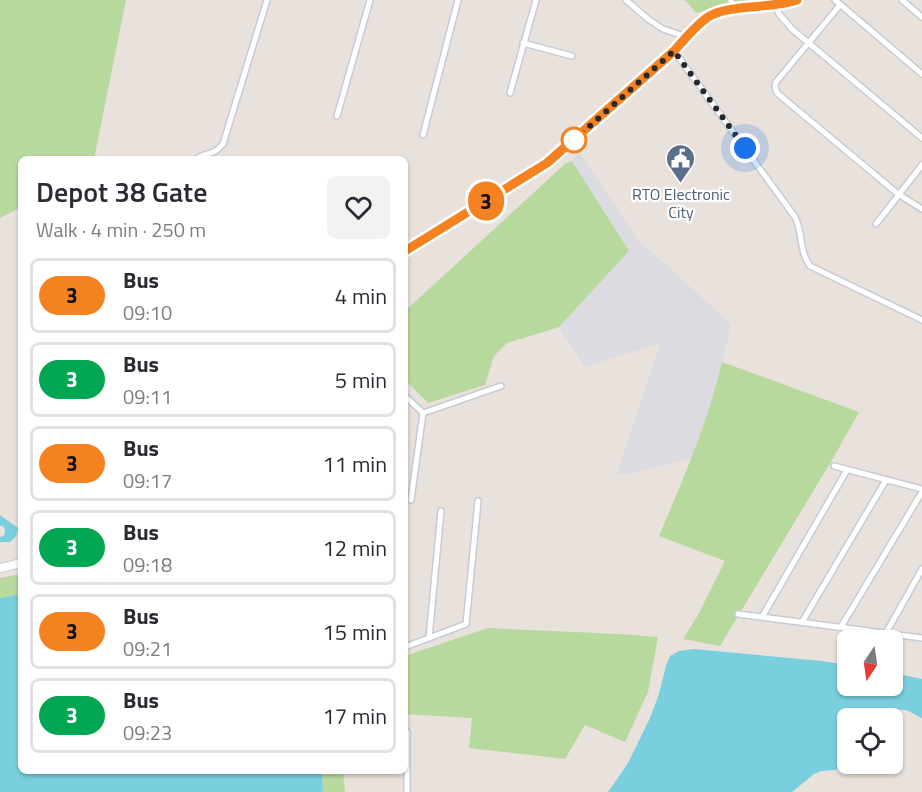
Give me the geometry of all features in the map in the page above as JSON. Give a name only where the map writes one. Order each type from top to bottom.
[{"type":"main road","points":[[408,249],[547,163],[674,51],[708,17],[732,9],[776,5],[797,0]]},
{"type":"main road","points":[[0,568],[18,565]]},
{"type":"street","points":[[215,156],[223,144],[267,0]]},
{"type":"street","points":[[337,116],[370,0]]},
{"type":"street","points":[[423,135],[458,0]]},
{"type":"street","points":[[510,93],[536,0]]},
{"type":"street","points":[[626,0],[663,29],[687,37]]},
{"type":"street","points":[[731,0],[732,9]]},
{"type":"street","points":[[902,0],[922,17]]},
{"type":"street","points":[[922,74],[838,2],[809,43],[776,82],[775,87],[777,93],[898,194],[922,209]]},
{"type":"street","points":[[776,5],[779,14],[792,29],[922,138]]},
{"type":"street","points":[[523,44],[572,56]]},
{"type":"street","points":[[674,51],[795,217],[800,230],[802,250],[810,266],[922,320]]},
{"type":"street","points":[[876,224],[922,165]]},
{"type":"street","points":[[423,413],[501,386]]},
{"type":"street","points":[[408,399],[423,413]]},
{"type":"street","points":[[411,500],[423,413]]},
{"type":"street","points":[[834,466],[922,490],[842,627]]},
{"type":"street","points":[[762,617],[847,470]]},
{"type":"street","points":[[802,622],[886,480]]},
{"type":"street","points":[[408,646],[466,624],[478,501]]},
{"type":"street","points":[[429,638],[441,511]]},
{"type":"street","points":[[888,630],[922,569]]},
{"type":"street","points":[[738,614],[864,630]]},
{"type":"street","points":[[903,635],[922,638]]},
{"type":"street","points":[[407,774],[407,792]]},
{"type":"shaded area","points":[[579,152],[637,239],[731,324],[718,381],[692,458],[634,473],[617,475],[660,343],[585,367],[559,327],[629,251],[572,161]]},
{"type":"green space","points":[[0,0],[126,0],[95,156],[18,156],[18,209],[0,218]]},
{"type":"green space","points":[[682,0],[762,0],[737,1],[696,13],[686,1]]},
{"type":"green space","points":[[572,161],[629,251],[559,327],[507,343],[494,356],[485,385],[428,403],[408,383],[408,308],[566,163]]},
{"type":"green space","points":[[722,362],[859,412],[720,646],[683,639],[698,615],[725,561],[659,536],[702,429]]},
{"type":"green space","points":[[18,575],[18,595],[0,598],[0,578]]},
{"type":"green space","points":[[488,628],[658,637],[648,692],[625,742],[585,725],[565,759],[469,748],[472,718],[408,714],[408,655]]},
{"type":"green space","points":[[322,774],[343,774],[345,792],[323,792]]},
{"type":"water","points":[[0,515],[18,528],[16,536],[10,542],[0,542],[0,537],[4,536],[5,530],[3,526],[0,526]]},
{"type":"water","points":[[18,595],[18,774],[322,774],[323,792],[0,792],[0,598]]},
{"type":"water","points":[[693,649],[837,663],[837,696],[903,696],[903,675],[922,679],[922,718],[903,708],[837,708],[837,769],[814,774],[792,792],[608,792],[628,763],[650,718],[670,656],[679,651]]},
{"type":"bus line","name":"3","points":[[408,249],[547,163],[674,51],[708,17],[732,9],[776,5],[797,0]]},
{"type":"place","name":"RTO Electronic City","points":[[681,184]]},
{"type":"route","points":[[574,140],[674,51],[745,148]]}]
